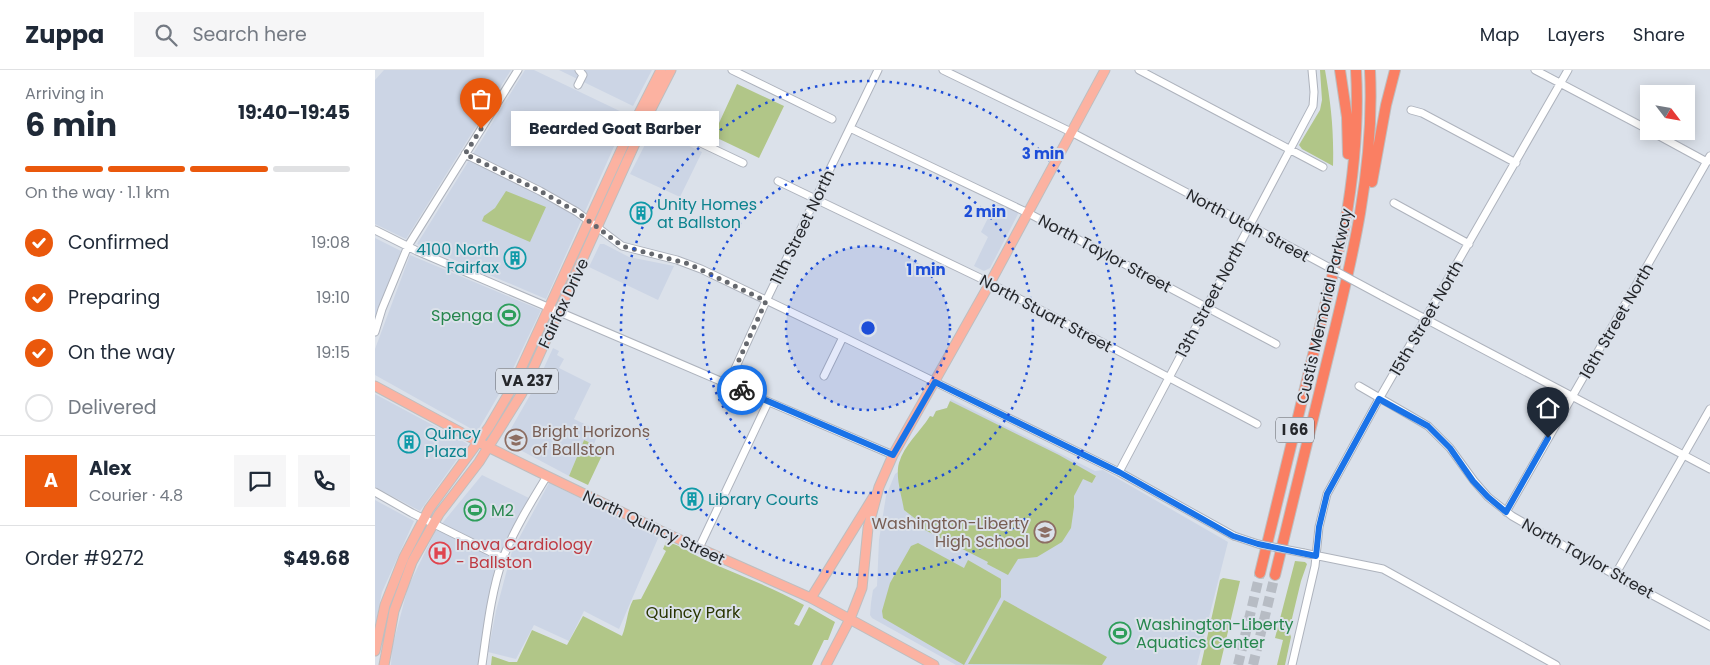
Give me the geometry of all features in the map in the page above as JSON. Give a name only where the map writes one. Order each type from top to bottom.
[{"type":"highway","points":[[1340,70],[1348,137],[1340,247]]},
{"type":"highway","name":"Custis Memorial Parkway","points":[[1260,572],[1340,247],[1353,168],[1356,131],[1356,70]]},
{"type":"highway","name":"Custis Memorial Parkway","points":[[1275,575],[1350,270],[1364,198],[1371,124],[1370,70]]},
{"type":"highway","points":[[1336,328],[1359,258],[1380,134],[1395,70]]},
{"type":"main road","name":"Fairfax Drive","points":[[375,651],[385,604],[393,580],[423,518],[489,427],[513,386],[638,113],[661,70]]},
{"type":"main road","name":"Fairfax Drive","points":[[384,665],[390,629],[401,588],[412,562],[433,523],[488,447],[521,393],[647,117],[671,70]]},
{"type":"main road","points":[[811,598],[879,487],[893,455],[990,283],[1105,70]]},
{"type":"main road","name":"North Quincy Street","points":[[375,386],[478,442],[547,476],[699,548],[811,598],[934,665]]},
{"type":"main road","points":[[826,665],[850,619],[862,588],[868,528],[879,487]]},
{"type":"street","points":[[375,332],[382,309],[408,246],[518,70]]},
{"type":"street","points":[[578,85],[583,75],[579,70]]},
{"type":"street","points":[[732,70],[832,119]]},
{"type":"street","name":"11th Street North","points":[[728,384],[878,70]]},
{"type":"street","name":"North Utah Street","points":[[943,70],[1071,132],[1710,469]]},
{"type":"street","points":[[1139,70],[1323,167]]},
{"type":"street","name":"13th Street North","points":[[1119,472],[1313,106],[1312,70]]},
{"type":"street","points":[[1535,70],[1640,126]]},
{"type":"street","name":"15th Street North","points":[[1292,665],[1316,556],[1319,527],[1327,494],[1379,399],[1569,70]]},
{"type":"street","points":[[1411,110],[1422,113],[1516,163]]},
{"type":"street","points":[[638,113],[743,163]]},
{"type":"street","name":"North Taylor Street","points":[[850,128],[1028,212],[1276,344]]},
{"type":"street","points":[[1668,140],[1708,159]]},
{"type":"street","points":[[465,154],[540,191],[577,212],[616,242],[628,248],[689,264],[843,337],[1119,472],[1233,536],[1258,544],[1383,569],[1556,665]]},
{"type":"street","name":"16th Street North","points":[[1506,512],[1708,159]]},
{"type":"street","name":"North Stuart Street","points":[[778,180],[990,283],[1257,424]]},
{"type":"street","points":[[1394,203],[1469,244]]},
{"type":"street","points":[[375,230],[408,246],[893,455]]},
{"type":"street","points":[[824,376],[843,337]]},
{"type":"street","name":"North Taylor Street","points":[[1359,386],[1428,426],[1450,448],[1473,481],[1506,512],[1615,575],[1710,626]]},
{"type":"street","points":[[699,548],[768,402]]},
{"type":"street","points":[[1615,575],[1710,409]]},
{"type":"street","points":[[481,665],[493,599],[503,558],[522,519],[547,476]]},
{"type":"street","points":[[375,492],[503,558]]},
{"type":"shaded area","points":[[384,70],[511,70],[406,239],[375,224],[375,80]]},
{"type":"shaded area","points":[[525,70],[534,70],[628,115],[546,299],[417,244]]},
{"type":"shaded area","points":[[559,70],[652,70],[633,106]]},
{"type":"shaded area","points":[[653,129],[702,152],[680,197],[630,174]]},
{"type":"shaded area","points":[[995,204],[1007,206],[1019,212],[990,268],[984,271],[974,266],[988,237],[981,232]]},
{"type":"shaded area","points":[[375,238],[401,251],[375,320]]},
{"type":"shaded area","points":[[600,244],[604,244],[629,257],[674,266],[658,300],[589,267]]},
{"type":"shaded area","points":[[410,255],[541,310],[509,377],[477,432],[375,375],[375,349]]},
{"type":"shaded area","points":[[553,348],[559,351],[557,355],[564,359],[559,368],[591,384],[574,419],[599,431],[594,444],[584,440],[569,476],[505,442],[537,383]]},
{"type":"shaded area","points":[[375,394],[468,444],[420,511],[375,487]]},
{"type":"shaded area","name":"Washington-Liberty High School","points":[[951,399],[1095,471],[1103,470],[1228,542],[1197,665],[956,665],[872,618],[870,615],[871,603],[873,590],[877,586],[879,540],[886,496],[895,474],[898,472],[899,463],[912,440],[930,416],[933,417],[936,411],[947,408]]},
{"type":"shaded area","points":[[482,475],[531,499],[488,602],[478,665],[391,665],[392,648],[408,587],[435,532]]},
{"type":"shaded area","points":[[549,483],[659,536],[619,629],[584,611],[569,641],[534,625],[516,659],[488,652],[496,611],[512,551]]},
{"type":"shaded area","points":[[375,500],[414,521],[382,592],[375,627]]},
{"type":"green space","points":[[1320,70],[1325,70],[1329,94],[1333,166],[1302,149],[1299,145],[1320,110],[1322,100]]},
{"type":"green space","points":[[737,84],[784,106],[759,158],[713,136]]},
{"type":"green space","points":[[506,191],[546,207],[530,242],[482,221],[484,216],[495,208]]},
{"type":"green space","points":[[950,401],[1059,455],[1096,476],[1092,483],[1083,479],[1074,496],[1071,528],[1062,542],[1037,557],[1018,559],[1008,575],[987,564],[988,562],[919,527],[917,520],[904,510],[898,474],[901,456],[930,416],[933,417],[936,411],[947,408]]},
{"type":"green space","points":[[584,440],[605,449],[588,485],[569,476]]},
{"type":"green space","name":"Quincy Park","points":[[666,542],[681,547],[705,560],[804,605],[794,624],[799,626],[809,607],[835,622],[828,640],[824,640],[812,665],[491,665],[492,656],[509,662],[517,662],[532,630],[567,645],[583,616],[622,636],[631,604],[633,600],[641,599],[666,551],[663,549]]},
{"type":"green space","points":[[918,543],[964,568],[968,560],[1001,579],[1001,597],[964,665],[883,618],[882,611],[890,583],[911,546]]},
{"type":"green space","points":[[1295,561],[1307,564],[1289,631],[1291,637],[1285,665],[1277,665],[1283,640],[1275,638]]},
{"type":"green space","points":[[1223,578],[1240,581],[1220,665],[1201,665],[1220,580]]},
{"type":"green space","points":[[1004,600],[1107,657],[1102,665],[968,664]]},
{"type":"tunnel","points":[[1238,665],[1260,573]]},
{"type":"tunnel","points":[[1253,665],[1275,575]]},
{"type":"way so far","points":[[481,129],[465,154],[540,191],[577,212],[622,246],[689,264],[766,301],[728,384],[742,390]]},
{"type":"place","name":"Bearded Goat Barber","points":[[481,129]]},
{"type":"place","name":"Unity Homes at Ballston","points":[[641,213]]},
{"type":"place","name":"4100 North Fairfax","points":[[515,258]]},
{"type":"place","name":"Spenga","points":[[509,315]]},
{"type":"place","name":"Bright Horizons of Ballston","points":[[516,440]]},
{"type":"place","name":"Quincy Plaza","points":[[409,442]]},
{"type":"place","name":"Library Courts","points":[[692,499]]},
{"type":"place","name":"M2","points":[[475,510]]},
{"type":"place","name":"Washington-Liberty High School","points":[[1045,532]]},
{"type":"place","name":"Inova Cardiology - Ballston","points":[[440,553]]},
{"type":"place","name":"Washington-Liberty Aquatics Center","points":[[1120,633]]},
{"type":"route","points":[[742,390],[893,455],[935,382],[1119,472],[1233,536],[1258,544],[1316,556],[1322,508],[1327,494],[1379,399],[1428,426],[1450,448],[1473,481],[1506,512],[1548,438]]}]
